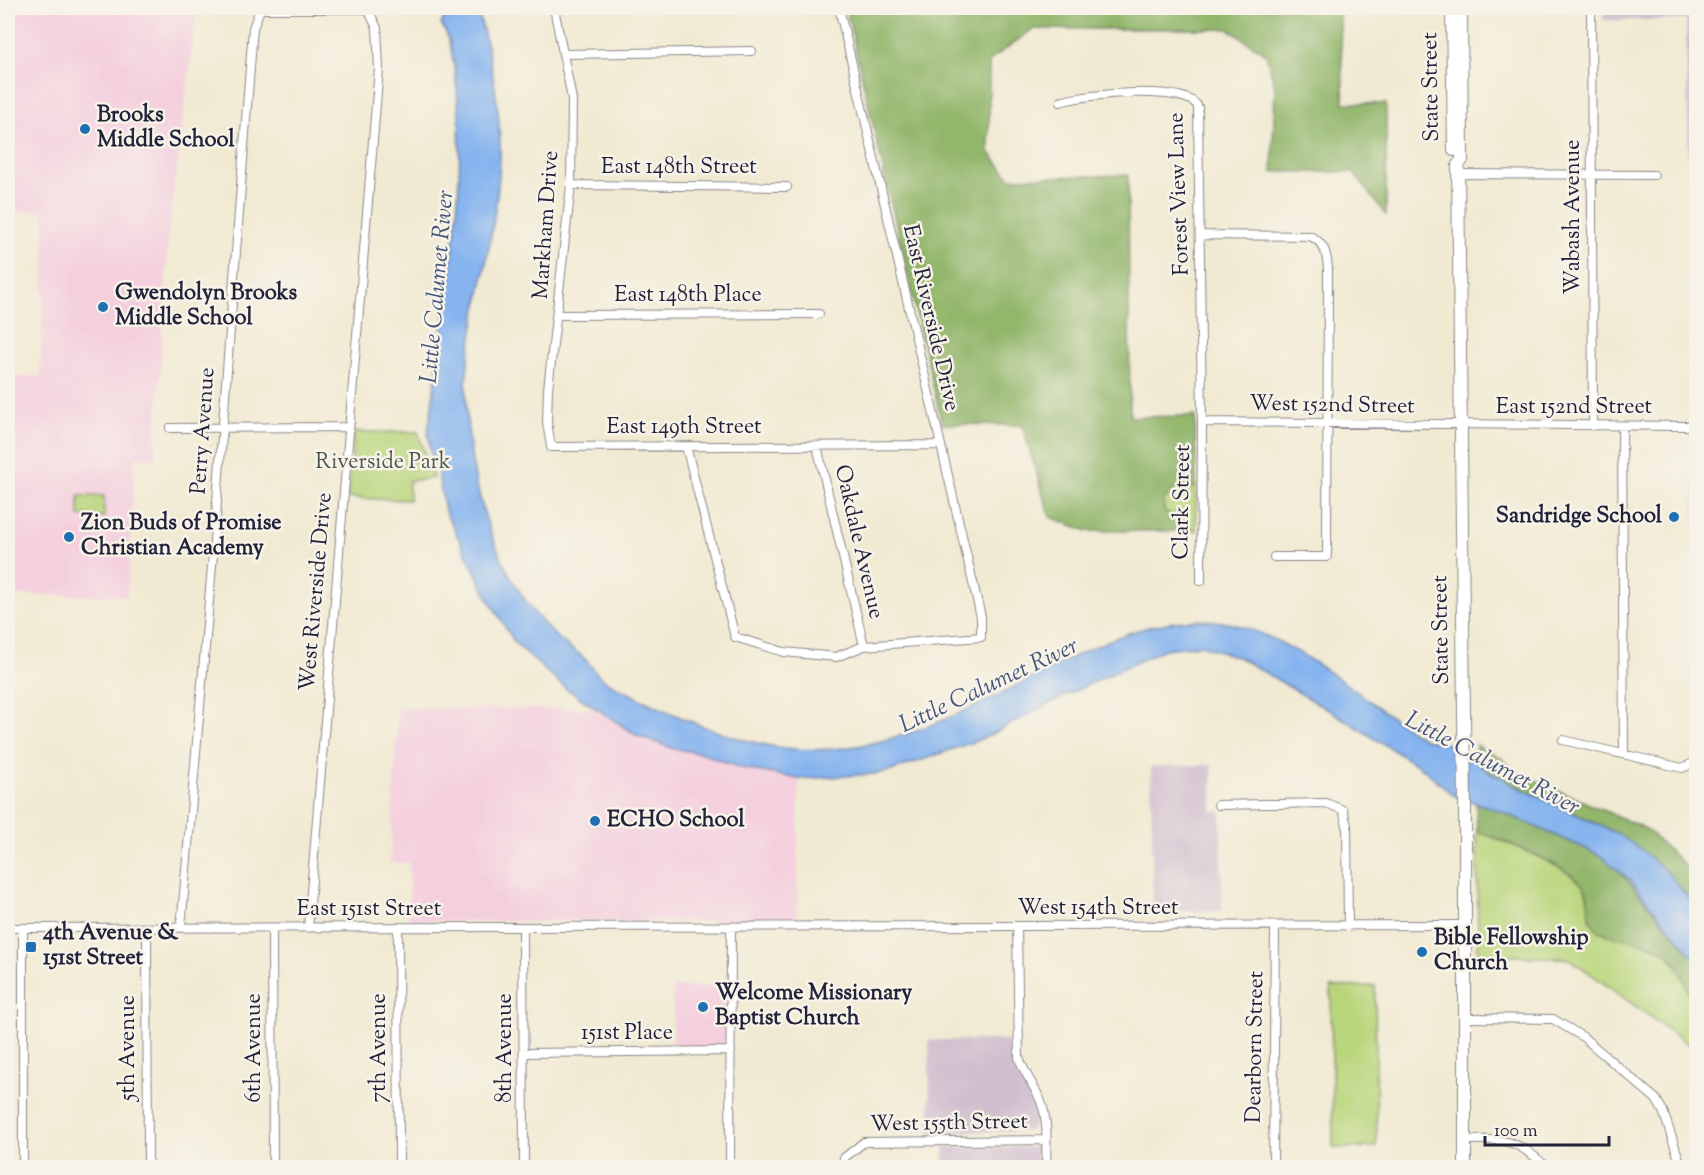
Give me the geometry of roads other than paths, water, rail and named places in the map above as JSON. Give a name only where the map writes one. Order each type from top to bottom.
[{"type":"main road","name":"State Street","points":[[1452,8],[1454,158],[1458,170],[1466,805],[1465,1167]]},
{"type":"main road","name":"State Street","points":[[1458,170],[1462,160],[1461,8]]},
{"type":"street","points":[[281,8],[368,9]]},
{"type":"street","name":"Perry Avenue","points":[[181,928],[253,28],[260,9],[281,8]]},
{"type":"street","name":"Markham Drive","points":[[551,447],[547,422],[548,389],[571,185],[572,99],[565,54],[556,26],[554,8]]},
{"type":"street","name":"East Riverside Drive","points":[[839,8],[981,616],[981,637],[864,646]]},
{"type":"street","name":"Wabash Avenue","points":[[1591,8],[1593,426]]},
{"type":"street","name":"West Riverside Drive","points":[[308,928],[379,68],[377,28],[368,9]]},
{"type":"street","points":[[565,54],[752,51]]},
{"type":"street","name":"Forest View Lane","points":[[1060,102],[1100,94],[1179,96],[1196,102],[1199,115],[1202,422]]},
{"type":"street","points":[[1458,170],[1654,175]]},
{"type":"street","name":"East 148th Street","points":[[571,185],[787,187]]},
{"type":"street","points":[[1200,235],[1310,236],[1322,244],[1328,270],[1327,557],[1274,557]]},
{"type":"street","name":"East 148th Place","points":[[558,315],[819,314]]},
{"type":"street","name":"West 152nd Street","points":[[1202,422],[1461,425]]},
{"type":"street","name":"Clark Street","points":[[1201,581],[1202,422]]},
{"type":"street","name":"East 152nd Street","points":[[1461,425],[1687,426]]},
{"type":"street","points":[[1622,426],[1624,754]]},
{"type":"street","points":[[170,428],[349,427]]},
{"type":"street","points":[[817,446],[941,445]]},
{"type":"street","points":[[686,446],[735,637],[784,652],[836,657],[864,646]]},
{"type":"street","name":"East 149th Street","points":[[551,447],[817,446]]},
{"type":"street","name":"Oakdale Avenue","points":[[817,446],[864,646]]},
{"type":"street","points":[[1563,740],[1682,768],[1696,762]]},
{"type":"street","points":[[1218,805],[1326,803],[1342,810],[1347,825],[1348,927]]},
{"type":"street","name":"West 154th Street","points":[[730,928],[1465,925]]},
{"type":"street","points":[[1017,927],[1018,1056],[1024,1074],[1041,1102],[1046,1118],[1046,1167]]},
{"type":"street","name":"Dearborn Street","points":[[1273,1167],[1275,927]]},
{"type":"street","name":"East 151st Street","points":[[8,928],[730,928]]},
{"type":"street","points":[[23,928],[23,1167]]},
{"type":"street","name":"5th Avenue","points":[[147,928],[148,1167]]},
{"type":"street","name":"6th Avenue","points":[[272,928],[273,1167]]},
{"type":"street","name":"7th Avenue","points":[[398,928],[399,1167]]},
{"type":"street","name":"8th Avenue","points":[[523,928],[524,1167]]},
{"type":"street","points":[[730,928],[730,1167]]},
{"type":"street","points":[[1466,1018],[1534,1017],[1553,1019],[1569,1028],[1656,1099],[1664,1112],[1682,1167]]},
{"type":"street","name":"151st Place","points":[[524,1053],[730,1051]]},
{"type":"street","name":"West 155th Street","points":[[842,1167],[844,1158],[864,1142],[881,1140],[1046,1140]]},
{"type":"street","points":[[1465,1140],[1508,1141],[1522,1145],[1548,1167]]},
{"type":"water","points":[[439,8],[477,8],[491,64],[499,121],[500,160],[495,211],[468,363],[466,393],[472,460],[478,490],[492,537],[502,560],[527,603],[560,640],[582,657],[603,679],[640,699],[715,731],[774,747],[830,749],[864,745],[932,725],[1096,646],[1134,631],[1173,622],[1194,620],[1241,626],[1296,651],[1421,737],[1454,746],[1490,773],[1618,834],[1642,850],[1669,874],[1696,908],[1696,960],[1629,879],[1598,854],[1500,811],[1453,795],[1425,770],[1334,713],[1240,658],[1201,645],[1165,649],[1070,693],[984,738],[891,771],[874,774],[799,779],[742,768],[701,753],[675,749],[638,736],[565,688],[515,643],[489,600],[445,511],[437,469],[430,450],[428,432],[452,257],[460,165],[455,72],[449,41],[441,24],[444,19]]},
{"type":"place","name":"Brooks Middle School","points":[[85,129]]},
{"type":"place","name":"Gwendolyn Brooks Middle School","points":[[103,307]]},
{"type":"place","name":"Sandridge School","points":[[1674,517]]},
{"type":"place","name":"Zion Buds of Promise Christian Academy","points":[[69,537]]},
{"type":"place","name":"ECHO School","points":[[595,821]]},
{"type":"place","name":"4th Avenue & 151st Street","points":[[31,947]]},
{"type":"place","name":"Bible Fellowship Church","points":[[1422,952]]},
{"type":"place","name":"Welcome Missionary Baptist Church","points":[[703,1007]]},
{"type":"water label","name":"Little Calumet River","points":[[438,287]]},
{"type":"water label","name":"Little Calumet River","points":[[989,686]]},
{"type":"water label","name":"Little Calumet River","points":[[1492,764]]},
{"type":"park label","name":"Riverside Park","points":[[383,463]]}]
